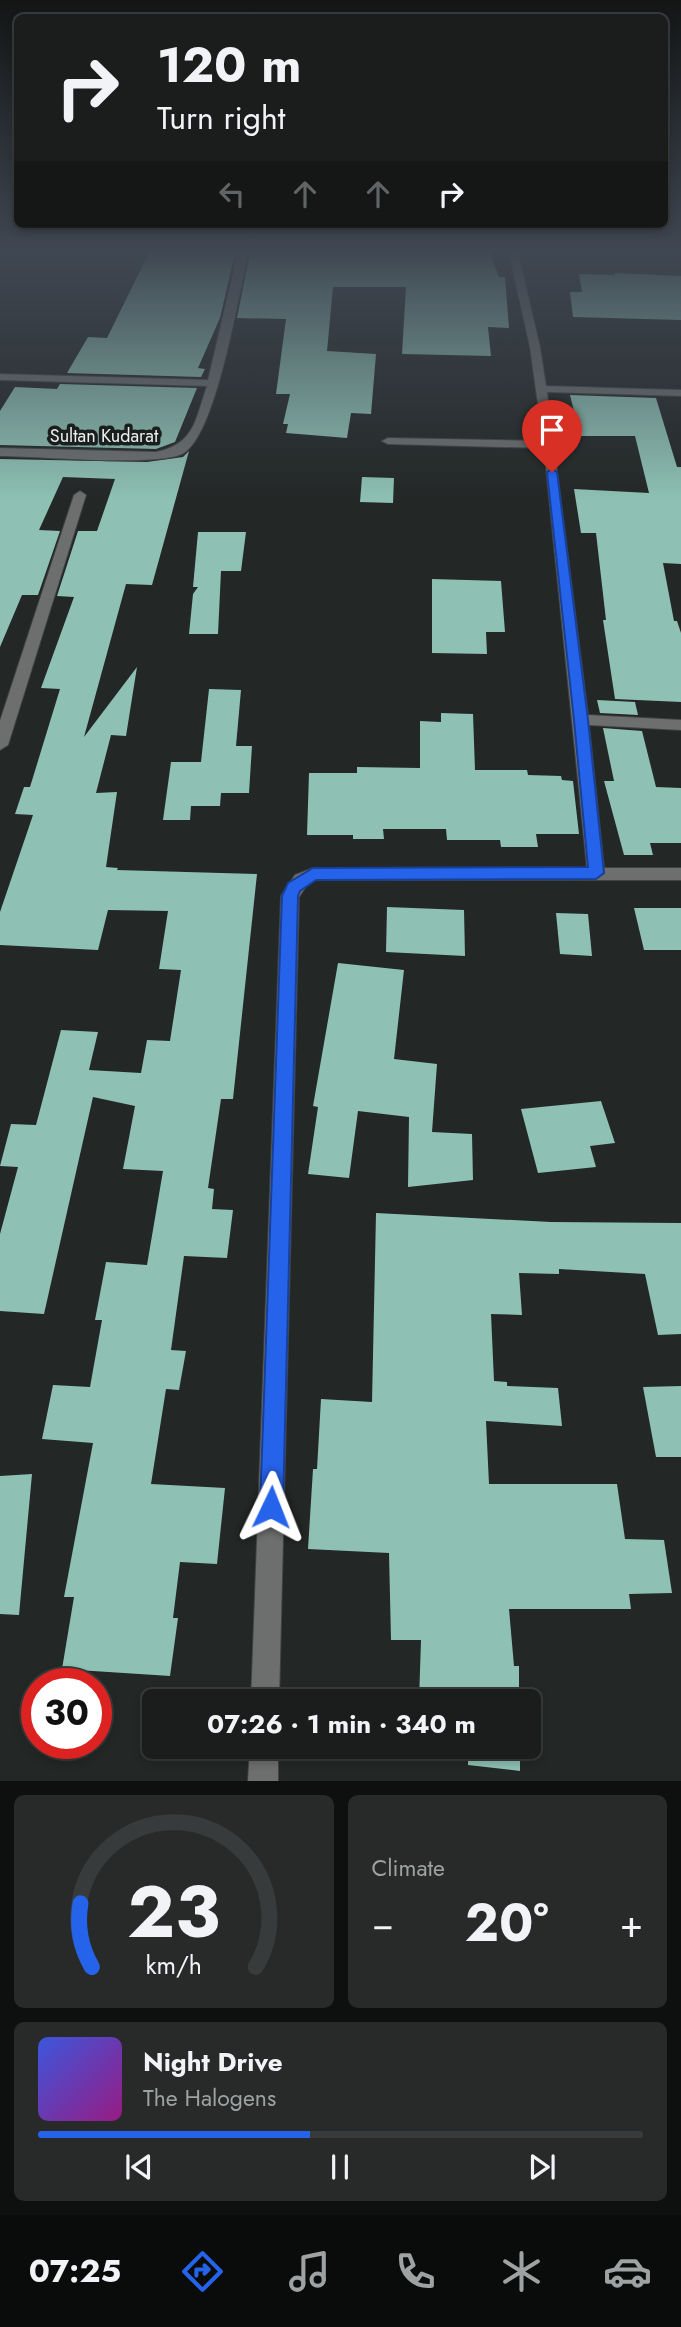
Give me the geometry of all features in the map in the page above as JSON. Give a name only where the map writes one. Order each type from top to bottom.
[{"type":"street","name":"Sultan Kudarat","points":[[0,452],[128,457],[156,456],[178,451],[190,442],[199,426],[214,383],[225,336]]},
{"type":"street","points":[[532,336],[549,445],[596,873]]},
{"type":"street","points":[[0,377],[214,383]]},
{"type":"street","points":[[541,389],[681,393]]},
{"type":"street","points":[[388,441],[549,445]]},
{"type":"street","points":[[0,745],[80,495]]},
{"type":"street","points":[[581,720],[681,725]]},
{"type":"street","points":[[265,1689],[290,896],[301,880],[313,874],[681,874]]},
{"type":"street","points":[[263,1781],[264,1759]]},
{"type":"building","points":[[212,336],[198,368],[205,369],[201,377],[67,373],[88,337]]},
{"type":"building","points":[[284,336],[328,336],[327,351],[376,354],[371,414],[351,413],[347,438],[286,433],[288,424],[283,424],[290,394],[276,394]]},
{"type":"building","points":[[403,336],[489,336],[491,356],[402,354]]},
{"type":"building","points":[[60,384],[197,388],[175,442],[156,449],[0,445],[0,411],[15,387],[57,389]]},
{"type":"building","points":[[570,395],[656,398],[677,467],[681,467],[681,564],[663,563],[674,621],[677,621],[681,633],[681,702],[615,699],[603,620],[606,620],[596,533],[581,533],[574,489],[649,493],[635,436],[580,436]]},
{"type":"building","points":[[189,451],[152,585],[126,584],[84,737],[137,667],[126,736],[111,735],[96,793],[117,792],[106,867],[118,868],[117,870],[257,874],[233,1099],[221,1099],[208,1188],[214,1189],[212,1209],[233,1210],[227,1258],[184,1256],[171,1350],[186,1351],[179,1390],[166,1389],[151,1484],[225,1488],[217,1564],[180,1562],[173,1618],[178,1618],[170,1676],[112,1672],[112,1668],[62,1668],[74,1597],[64,1597],[93,1443],[42,1439],[53,1385],[90,1387],[102,1320],[95,1320],[106,1262],[147,1265],[163,1171],[123,1169],[135,1106],[93,1097],[44,1314],[0,1311],[0,1234],[18,1167],[0,1166],[11,1124],[36,1125],[61,1030],[98,1032],[89,1070],[141,1073],[147,1040],[170,1041],[181,970],[159,969],[168,911],[108,910],[98,950],[0,945],[0,912],[33,815],[15,814],[24,787],[30,787],[60,689],[41,688],[74,597],[57,596],[78,531],[97,531],[115,479],[63,477],[39,530],[60,531],[38,595],[22,595],[0,647],[0,459],[147,462],[183,457]]},
{"type":"building","points":[[362,477],[394,478],[393,503],[360,502]]},
{"type":"building","points":[[198,532],[246,532],[241,571],[221,571],[218,634],[189,634],[193,594],[198,587],[193,587]]},
{"type":"building","points":[[432,579],[501,581],[505,632],[486,632],[487,654],[432,653]]},
{"type":"building","points":[[209,689],[241,690],[236,746],[252,746],[249,793],[221,793],[220,806],[191,806],[190,820],[163,820],[171,762],[201,762]]},
{"type":"building","points":[[597,700],[635,702],[638,715],[600,713]]},
{"type":"building","points":[[441,713],[473,714],[475,770],[527,770],[528,775],[561,776],[562,780],[573,781],[579,834],[536,834],[538,847],[501,847],[500,840],[447,840],[446,829],[383,829],[384,839],[353,839],[353,835],[307,835],[309,773],[357,773],[357,767],[420,768],[420,721],[441,722]]},
{"type":"building","points":[[603,728],[642,731],[656,787],[681,788],[681,843],[650,843],[653,855],[624,855],[604,781],[614,781]]},
{"type":"building","points":[[387,907],[464,910],[465,956],[386,952]]},
{"type":"building","points":[[634,908],[681,908],[681,950],[644,950]]},
{"type":"building","points":[[556,913],[588,914],[592,956],[560,954]]},
{"type":"building","points":[[338,963],[404,970],[394,1059],[437,1064],[432,1132],[472,1134],[473,1180],[408,1187],[409,1117],[358,1111],[349,1178],[308,1174],[318,1107],[313,1106]]},
{"type":"building","points":[[601,1101],[615,1143],[590,1146],[596,1167],[538,1173],[521,1109]]},
{"type":"building","points":[[376,1213],[551,1222],[681,1223],[681,1334],[658,1335],[645,1274],[559,1269],[559,1274],[519,1273],[522,1315],[491,1314],[494,1381],[507,1382],[507,1386],[558,1388],[562,1426],[486,1421],[489,1484],[617,1484],[625,1539],[664,1540],[672,1593],[629,1594],[631,1609],[509,1609],[514,1666],[519,1666],[519,1689],[419,1689],[421,1640],[391,1640],[389,1553],[308,1549],[321,1399],[372,1402]]},
{"type":"building","points":[[681,1386],[681,1457],[656,1457],[643,1387]]},
{"type":"building","points":[[32,1474],[19,1615],[0,1614],[0,1476]]},
{"type":"building","points":[[468,1759],[520,1759],[520,1771],[468,1765]]},
{"type":"route","points":[[271,1507],[290,896],[294,887],[313,874],[596,873],[552,472]]}]
